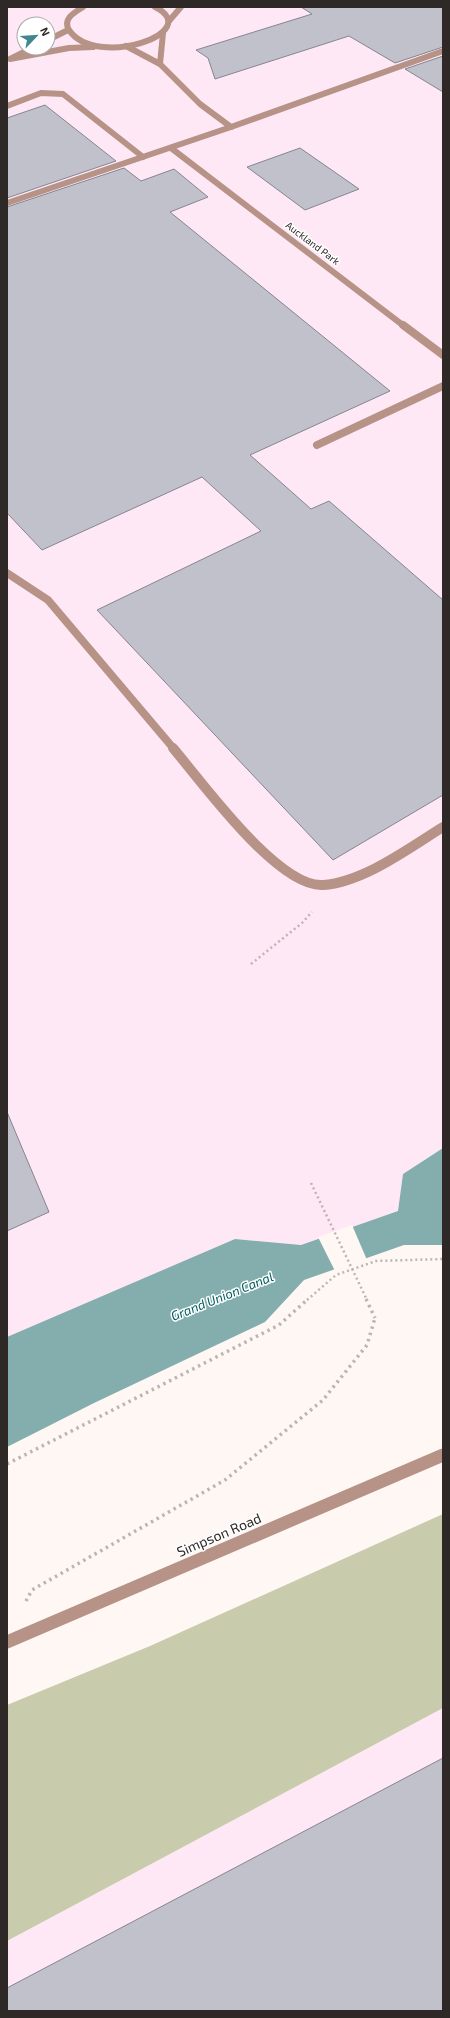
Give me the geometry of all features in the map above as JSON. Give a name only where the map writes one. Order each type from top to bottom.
[{"type":"street","points":[[83,7],[73,10],[66,24],[68,30],[73,36],[81,41],[105,46]]},
{"type":"street","points":[[155,7],[165,14],[169,21]]},
{"type":"street","points":[[9,60],[69,48],[141,44],[163,33],[168,27],[169,21],[181,7]]},
{"type":"street","points":[[56,36],[68,30]]},
{"type":"street","points":[[160,64],[163,33]]},
{"type":"street","points":[[126,46],[160,64],[200,104],[231,127]]},
{"type":"street","points":[[7,203],[171,148],[443,51]]},
{"type":"street","points":[[7,106],[32,94],[52,90],[63,94],[143,157]]},
{"type":"street","name":"Auckland Park","points":[[171,148],[443,355]]},
{"type":"street","points":[[317,445],[443,386]]},
{"type":"street","points":[[7,573],[48,600],[246,834],[279,866],[309,884],[336,884],[378,866],[443,827]]},
{"type":"street","name":"Simpson Road","points":[[7,1642],[443,1455]]},
{"type":"path","points":[[251,964],[302,923]]},
{"type":"path","points":[[25,1602],[32,1590],[225,1480],[323,1400],[367,1345],[375,1318],[311,1183]]},
{"type":"path","points":[[7,1464],[279,1325],[336,1275],[376,1261],[443,1259]]},
{"type":"shaded area","points":[[7,7],[443,7],[443,1148],[403,1174],[398,1211],[301,1245],[235,1239],[7,1337]]},
{"type":"shaded area","points":[[443,1708],[443,2011],[7,2011],[7,1941]]},
{"type":"green space","points":[[443,1514],[443,1708],[7,1941],[7,1705],[150,1646]]},
{"type":"water","name":"Grand Union Canal","points":[[443,1148],[443,1245],[404,1245],[304,1280],[265,1322],[94,1403],[7,1447],[7,1337],[235,1239],[301,1245],[398,1211],[403,1174]]},
{"type":"pier","points":[[352,1225],[367,1260],[335,1271],[318,1237]]},
{"type":"building","points":[[301,7],[443,7],[443,47],[395,63],[349,36],[215,79],[208,58],[196,50],[312,14]]},
{"type":"building","points":[[443,56],[443,92],[405,69]]},
{"type":"building","points":[[45,105],[116,161],[7,198],[7,118]]},
{"type":"building","points":[[300,148],[359,189],[305,210],[247,167]]},
{"type":"building","points":[[124,168],[141,181],[174,169],[208,197],[170,212],[390,391],[250,455],[311,509],[329,501],[443,600],[443,795],[333,860],[97,610],[261,531],[202,477],[42,550],[7,513],[7,207]]},
{"type":"building","points":[[7,1112],[49,1212],[7,1231]]},
{"type":"building","points":[[443,1758],[443,2011],[7,2011],[7,1988]]}]
